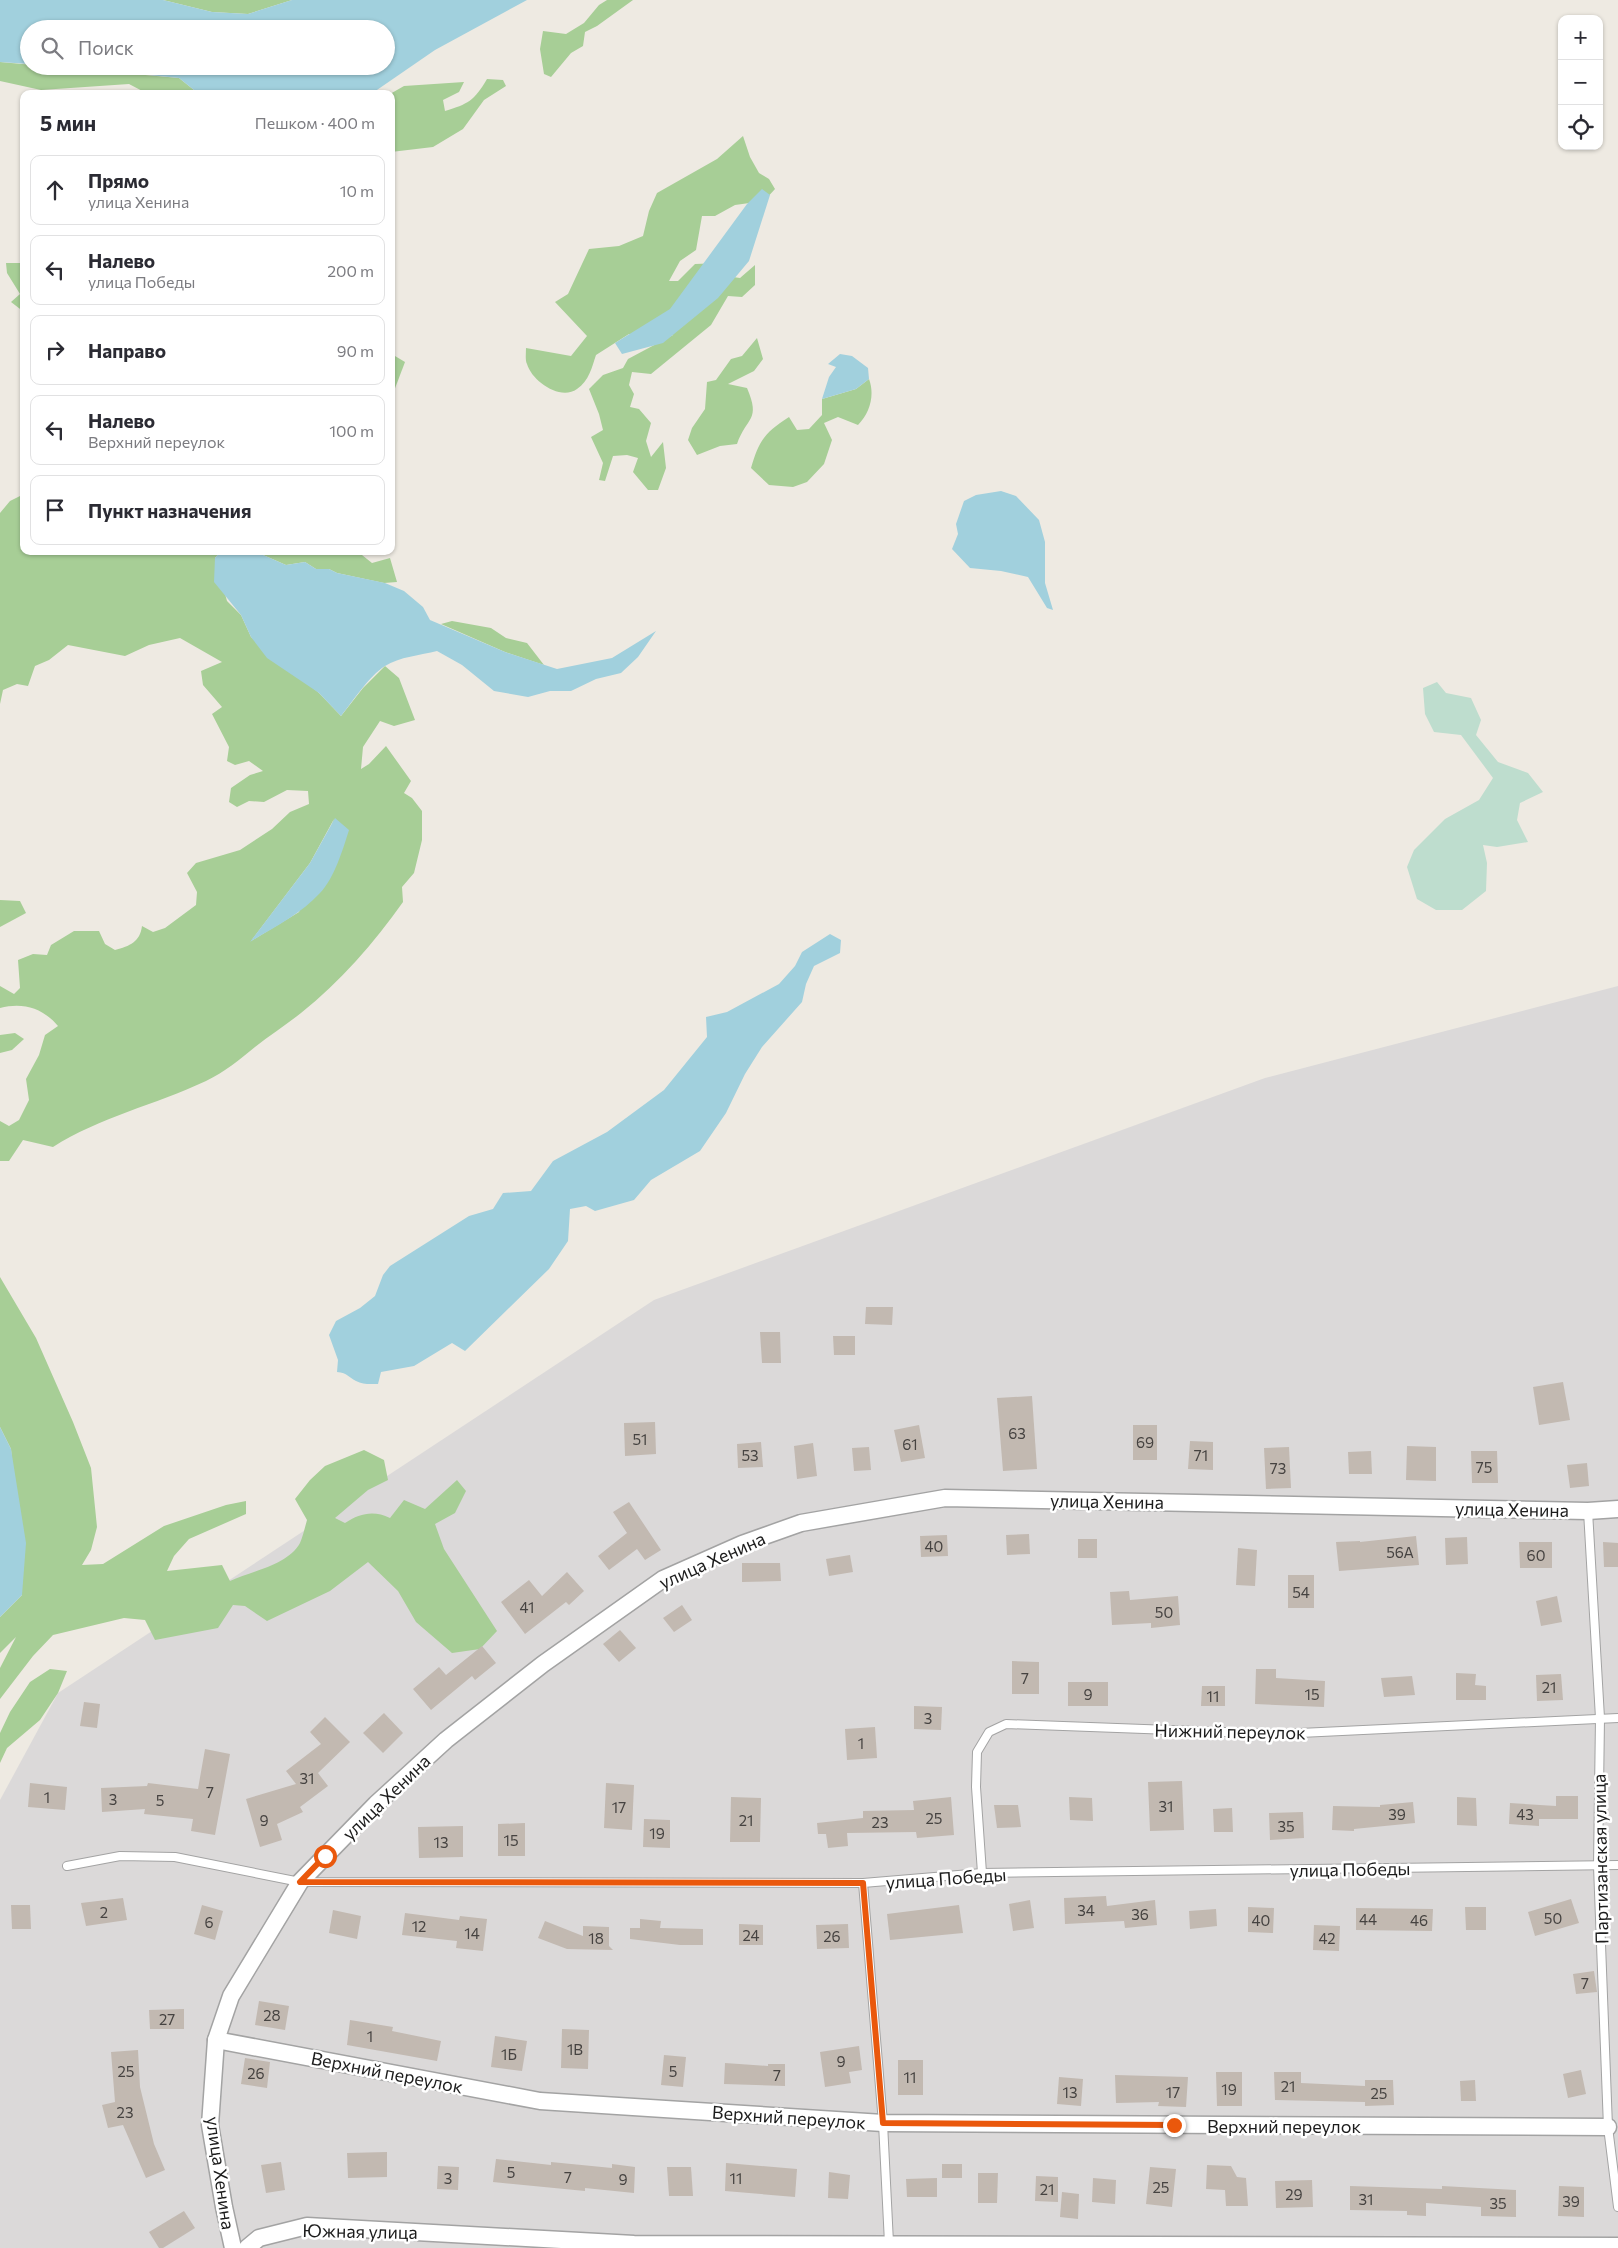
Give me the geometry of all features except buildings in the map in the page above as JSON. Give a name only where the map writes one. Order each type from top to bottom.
[{"type":"street","name":"улица Хенина","points":[[233,2248],[210,2125],[216,2040],[231,1996],[300,1882],[376,1804],[446,1740],[543,1664],[663,1579],[742,1544],[801,1522],[945,1498],[1588,1511],[1618,1509]]},
{"type":"street","name":"Верхний переулок","points":[[216,2040],[540,2101],[883,2123],[1608,2127]]},
{"type":"street","name":"Южная улица","points":[[247,2248],[259,2238],[307,2226],[634,2244],[864,2246],[888,2243],[1618,2246]]},
{"type":"lane","name":"Партизанская улица","points":[[1588,1511],[1600,1718],[1598,1866],[1608,2127],[1618,2207]]},
{"type":"lane","name":"Нижний переулок","points":[[982,1874],[976,1787],[977,1752],[989,1732],[1006,1724],[1279,1734],[1618,1718]]},
{"type":"lane","name":"улица Победы","points":[[67,1866],[120,1856],[175,1857],[300,1882],[863,1883],[982,1874],[1618,1865]]},
{"type":"lane","points":[[863,1883],[883,2123],[888,2243]]},
{"type":"shaded area","points":[[1618,986],[1618,2248],[0,2248],[0,1800],[58,1693],[654,1300],[1265,1078]]},
{"type":"green space","points":[[163,0],[292,0],[248,14],[212,12]]},
{"type":"green space","points":[[607,0],[633,0],[597,26],[585,32],[583,46],[571,53],[551,77],[544,74],[540,49],[543,31],[566,34],[584,23],[599,5]]},
{"type":"green space","points":[[0,62],[20,64],[20,75],[145,75],[179,78],[194,90],[140,90],[129,84],[41,90],[0,81]]},
{"type":"green space","points":[[487,79],[503,80],[506,86],[484,100],[463,129],[433,147],[395,152],[395,91],[404,86],[464,82],[459,92],[443,100],[445,111],[470,101]]},
{"type":"green space","points":[[743,136],[750,157],[759,173],[769,179],[775,189],[764,201],[735,205],[715,216],[702,216],[696,250],[680,261],[669,281],[678,281],[695,264],[721,263],[726,276],[740,278],[755,265],[755,285],[742,297],[728,296],[711,325],[651,374],[632,372],[629,385],[634,394],[630,407],[639,409],[651,423],[646,441],[651,457],[663,442],[666,468],[658,490],[648,490],[633,472],[638,458],[627,455],[613,456],[605,481],[599,480],[603,463],[591,437],[603,430],[589,389],[603,375],[623,368],[628,359],[673,335],[629,334],[596,355],[590,374],[581,386],[570,392],[563,393],[541,383],[535,377],[526,362],[526,348],[571,356],[587,336],[555,302],[568,294],[589,249],[619,246],[643,236],[649,211],[657,193],[717,159]]},
{"type":"green space","points":[[6,263],[20,263],[20,294],[7,273]]},
{"type":"green space","points":[[20,294],[20,309],[11,302]]},
{"type":"green space","points":[[757,338],[763,359],[754,371],[728,384],[747,388],[753,407],[751,418],[737,444],[720,446],[697,455],[688,440],[692,428],[705,409],[707,382],[716,380],[731,359],[742,356]]},
{"type":"green space","points":[[395,356],[405,362],[395,388]]},
{"type":"green space","points":[[869,379],[872,391],[866,415],[858,425],[838,417],[824,423],[832,440],[824,464],[807,482],[793,487],[769,485],[751,468],[760,444],[774,428],[789,417],[797,430],[809,429],[822,415],[822,399],[856,389]]},
{"type":"green space","points":[[20,496],[20,555],[218,555],[215,558],[227,601],[241,615],[251,637],[319,693],[341,716],[363,688],[385,666],[399,678],[415,720],[394,726],[380,721],[363,747],[361,769],[369,764],[386,746],[411,781],[404,793],[412,798],[422,811],[422,840],[414,873],[402,887],[403,902],[356,961],[315,1001],[232,1066],[206,1081],[90,1127],[53,1147],[23,1140],[9,1161],[0,1161],[0,1121],[9,1126],[19,1120],[29,1100],[26,1079],[39,1055],[45,1035],[58,1026],[46,1015],[32,1008],[8,1006],[0,1008],[0,986],[14,994],[20,988],[18,960],[33,954],[47,955],[51,945],[74,931],[99,931],[105,944],[115,950],[137,940],[142,926],[153,932],[165,928],[196,905],[197,892],[187,873],[196,863],[240,850],[272,829],[290,812],[309,804],[308,791],[287,790],[264,802],[249,801],[237,807],[229,802],[231,788],[250,775],[263,771],[249,761],[235,765],[227,761],[229,747],[212,714],[222,707],[203,685],[201,671],[222,662],[180,638],[149,645],[125,656],[68,645],[49,660],[35,666],[28,686],[17,684],[3,690],[0,704],[0,513],[10,501]],"holes":[[[334,819],[299,912],[251,941],[310,863]]]},
{"type":"green space","points":[[263,555],[362,555],[372,563],[390,558],[397,582],[384,583],[337,573],[329,569],[316,569],[305,562],[286,565]]},
{"type":"green space","points":[[452,621],[491,628],[506,638],[527,643],[544,665],[505,652],[441,624]]},
{"type":"green space","points":[[1437,682],[1446,693],[1471,698],[1481,720],[1476,735],[1498,762],[1528,773],[1543,792],[1520,803],[1517,820],[1528,842],[1497,847],[1483,845],[1487,863],[1486,891],[1462,910],[1436,910],[1417,899],[1407,867],[1414,850],[1445,819],[1479,800],[1493,778],[1461,735],[1434,732],[1425,714],[1423,688]]},
{"type":"green space","points":[[0,900],[20,901],[26,913],[0,927]]},
{"type":"green space","points":[[15,1033],[24,1039],[12,1050],[0,1053],[0,1035]]},
{"type":"green space","points":[[0,1277],[36,1338],[91,1468],[97,1527],[91,1550],[82,1565],[103,1564],[164,1526],[226,1505],[246,1501],[246,1514],[189,1539],[174,1556],[167,1571],[222,1565],[230,1581],[269,1566],[287,1557],[300,1543],[307,1520],[295,1499],[310,1480],[325,1466],[364,1450],[384,1460],[388,1480],[368,1490],[335,1518],[345,1523],[356,1517],[373,1513],[390,1518],[404,1500],[425,1509],[457,1480],[466,1491],[455,1513],[435,1524],[444,1549],[497,1631],[480,1649],[452,1653],[416,1622],[398,1591],[368,1562],[330,1591],[267,1621],[245,1606],[233,1605],[218,1628],[155,1640],[145,1620],[124,1618],[53,1635],[33,1656],[0,1699],[0,1668],[16,1637],[0,1653],[0,1617],[22,1595],[11,1449],[0,1427]]},
{"type":"green space","points":[[50,1669],[67,1671],[58,1693],[40,1720],[7,1748],[0,1763],[0,1733],[10,1712],[30,1682]]},
{"type":"water","points":[[0,0],[163,0],[212,12],[248,14],[292,0],[527,0],[435,50],[377,90],[194,90],[179,78],[149,75],[395,75],[395,20],[20,20],[20,63],[0,62]]},
{"type":"water","points":[[762,189],[770,195],[749,261],[718,298],[663,343],[622,354],[615,343],[670,309],[747,204]]},
{"type":"water","points":[[840,354],[852,356],[868,368],[869,379],[856,389],[822,399],[829,377],[836,367],[828,364]]},
{"type":"water","points":[[1001,491],[1016,496],[1039,520],[1045,542],[1045,583],[1053,610],[1047,608],[1028,577],[1001,571],[970,568],[952,549],[958,534],[956,524],[964,501],[976,495]]},
{"type":"water","points":[[218,555],[263,555],[286,565],[305,562],[316,569],[329,569],[337,573],[385,583],[404,591],[423,607],[430,620],[505,652],[557,669],[612,658],[656,631],[638,657],[621,673],[596,679],[571,691],[550,691],[528,697],[494,691],[462,665],[437,651],[403,658],[379,670],[367,682],[341,716],[319,693],[267,658],[251,637],[241,615],[214,582],[215,558]]},
{"type":"water","points":[[335,818],[349,830],[330,880],[313,901],[296,914],[250,942],[310,863]]},
{"type":"water","points":[[830,934],[841,940],[840,953],[814,966],[806,984],[802,1002],[762,1047],[745,1074],[726,1113],[700,1151],[651,1180],[634,1200],[595,1211],[586,1206],[570,1209],[568,1241],[549,1269],[465,1351],[452,1343],[414,1366],[381,1372],[378,1384],[361,1383],[353,1380],[346,1374],[337,1372],[338,1360],[329,1335],[336,1321],[360,1308],[375,1296],[383,1275],[390,1266],[469,1216],[493,1209],[503,1193],[531,1191],[553,1161],[607,1132],[664,1090],[707,1037],[706,1017],[727,1012],[779,984],[795,966],[802,952]]},
{"type":"water","points":[[0,1427],[11,1449],[26,1543],[22,1595],[0,1617]]},
{"type":"route","points":[[325,1856],[300,1882],[863,1883],[883,2123],[1174,2125]]}]
